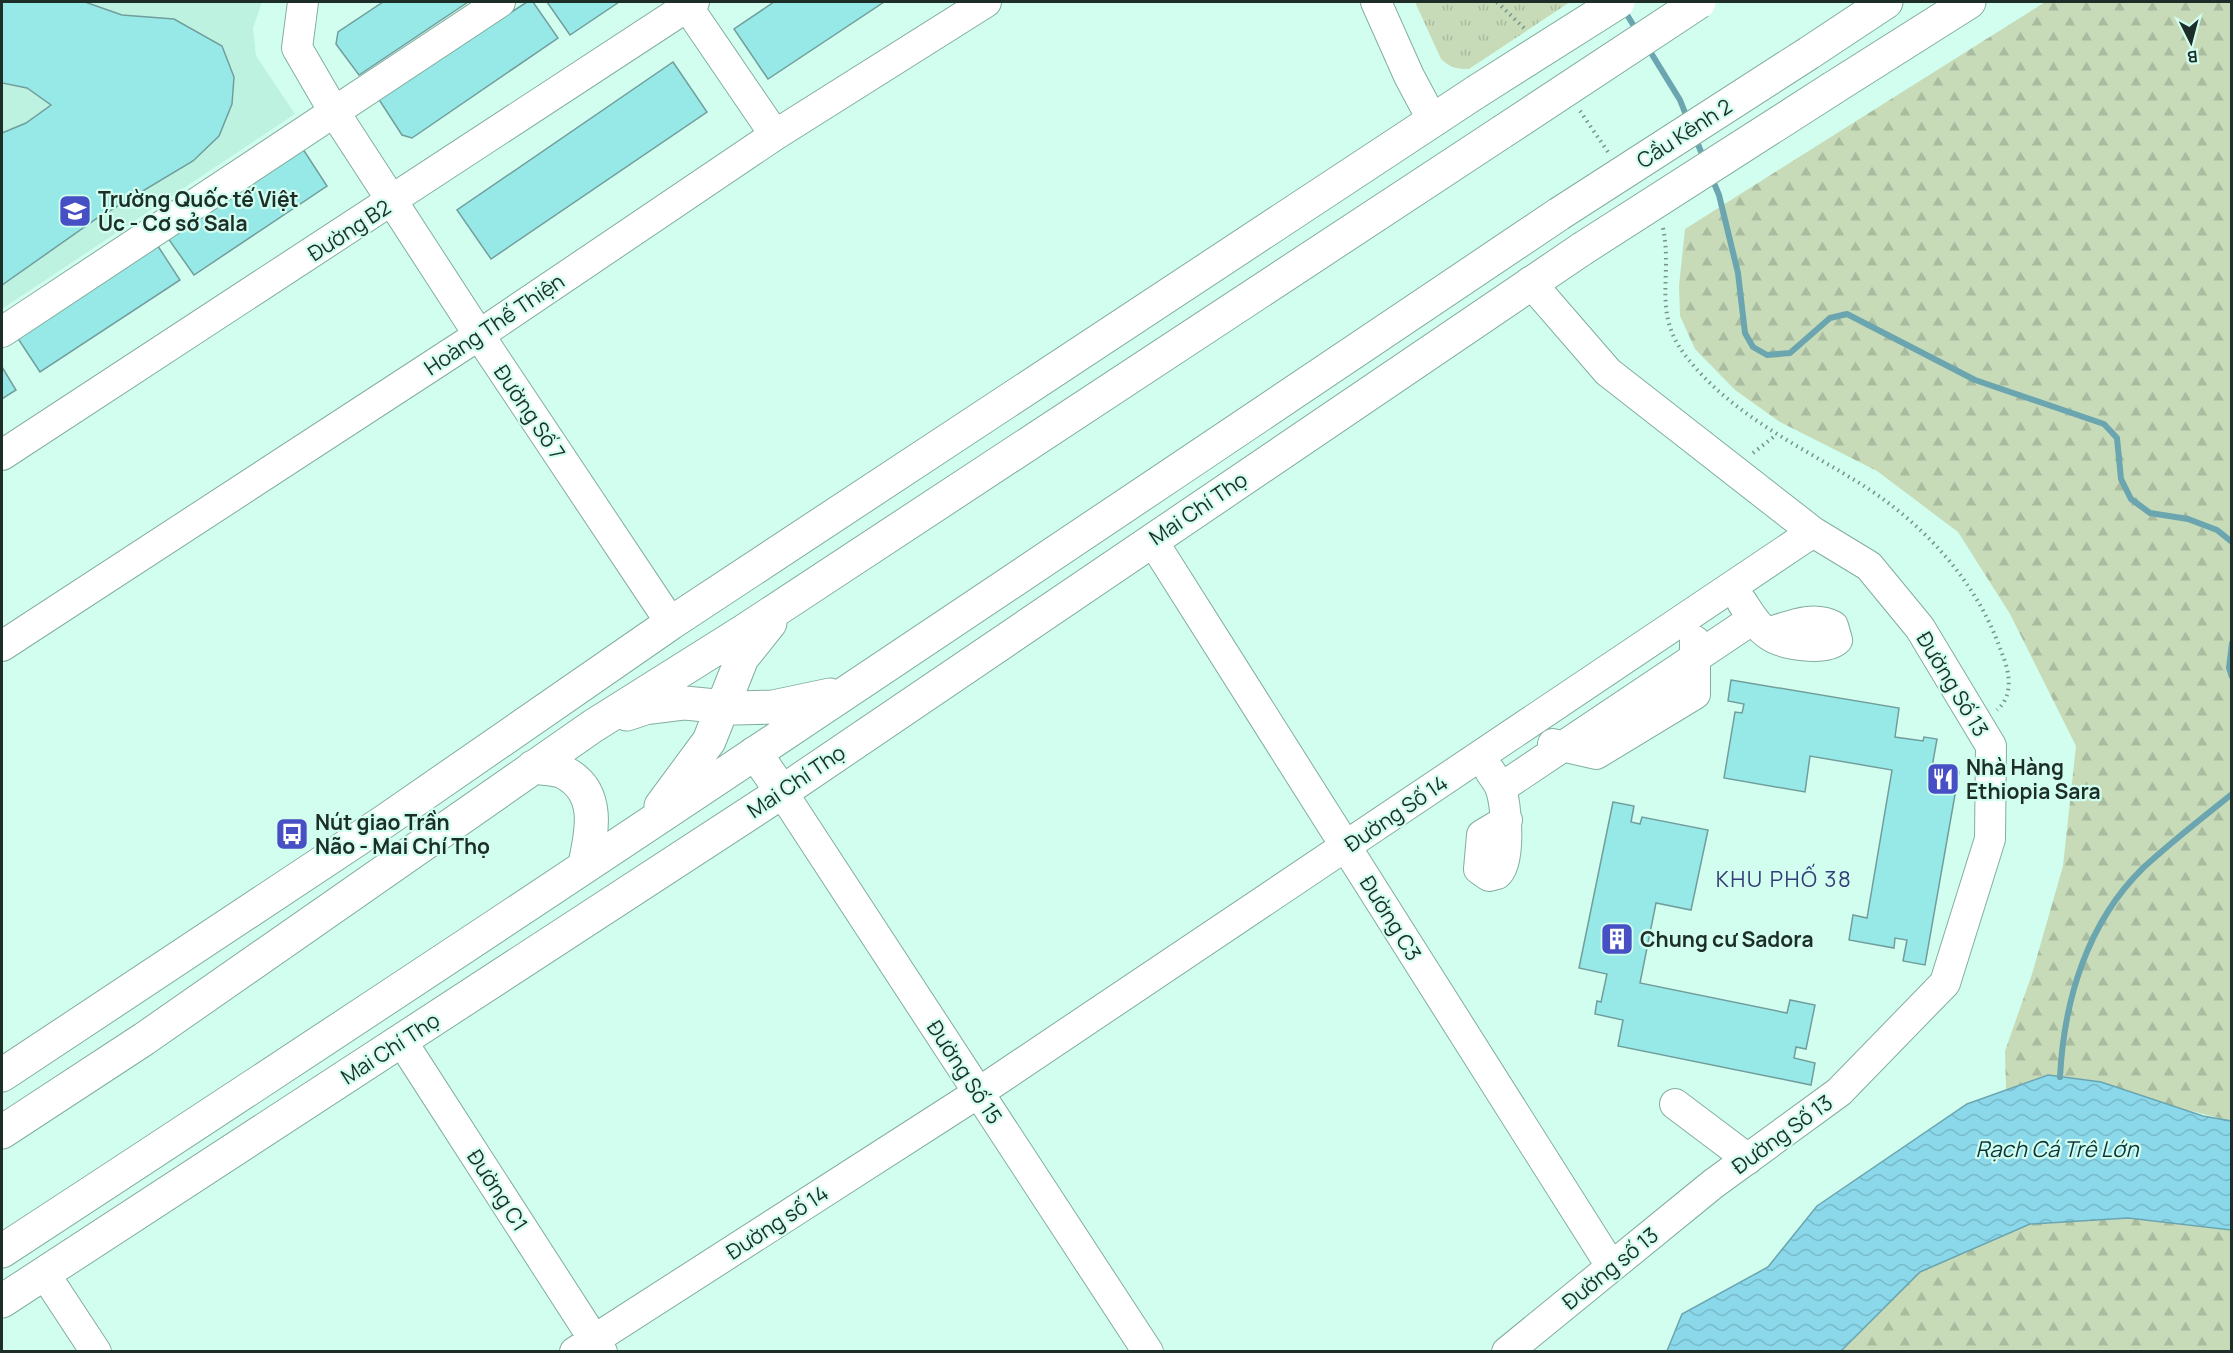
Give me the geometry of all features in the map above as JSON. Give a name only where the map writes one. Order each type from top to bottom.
[{"type":"main road","points":[[2,1075],[385,821],[671,623],[1476,92],[1618,2]]},
{"type":"main road","points":[[2,1132],[144,1039],[593,726],[963,487],[1699,2]]},
{"type":"main road","name":"Cầu Kênh 2","points":[[1559,214],[1886,2]]},
{"type":"main road","name":"Cầu Kênh 2","points":[[1582,249],[1969,2]]},
{"type":"main road","name":"Mai Chí Thọ","points":[[2,1251],[406,987],[585,864],[855,688],[1559,214]]},
{"type":"main road","name":"Mai Chí Thọ","points":[[2,1301],[782,792],[1530,282],[1582,249]]},
{"type":"main road","points":[[646,826],[709,741],[724,706],[730,681],[742,658],[795,595]]},
{"type":"main road","points":[[671,623],[754,753],[782,792]]},
{"type":"main road","points":[[593,726],[659,705],[697,703],[724,706],[773,706],[855,688]]},
{"type":"main road","points":[[533,767],[563,772],[579,783],[591,805],[592,832],[585,864]]},
{"type":"street","points":[[2,332],[333,110],[500,2]]},
{"type":"street","name":"Hoàng Thế Thiện","points":[[2,646],[479,335],[775,135],[986,2]]},
{"type":"street","points":[[1377,2],[1409,76],[1433,121]]},
{"type":"street","name":"Đường Số 7","points":[[303,4],[297,48],[333,110],[479,335],[671,623]]},
{"type":"street","points":[[691,4],[775,135]]},
{"type":"street","name":"Đường B2","points":[[2,456],[691,4]]},
{"type":"street","name":"Đường Số 13","points":[[1530,282],[1608,372],[1813,532],[1869,566],[1920,628],[1991,746],[1990,839],[1945,983],[1839,1092],[1713,1184]]},
{"type":"street","name":"Đường Số 14","points":[[978,1093],[1813,532]]},
{"type":"street","name":"Đường C3","points":[[1152,540],[1611,1266]]},
{"type":"street","points":[[1695,658],[1760,626],[1733,587]]},
{"type":"street","points":[[1512,735],[1596,754],[1695,694],[1694,612]]},
{"type":"street","points":[[1501,788],[1562,747]]},
{"type":"street","points":[[1480,756],[1501,788],[1507,820]]},
{"type":"street","name":"Đường Số 15","points":[[782,792],[1148,1352]]},
{"type":"street","name":"Đường C1","points":[[401,1040],[591,1347]]},
{"type":"street","name":"Đường số 14","points":[[591,1347],[978,1093]]},
{"type":"street","points":[[1675,1104],[1748,1159]]},
{"type":"street","name":"Đường số 13","points":[[1508,1352],[1713,1184]]},
{"type":"street","points":[[44,1273],[96,1352]]},
{"type":"path","points":[[1497,2],[1514,16],[1531,37]]},
{"type":"path","points":[[1580,109],[1612,157]]},
{"type":"path","points":[[1662,226],[1667,322],[1675,341],[1699,372],[1716,388],[1776,435],[1855,480],[1900,510],[1946,556],[1988,621],[2005,659],[2009,679],[2007,697],[1994,713]]},
{"type":"path","points":[[1753,453],[1776,435]]},
{"type":"shaded area","name":"Trường Quốc tế Việt Úc - Cơ sở Sala","points":[[2,2],[262,2],[253,28],[256,56],[295,114],[2,309]]},
{"type":"green space","points":[[1415,2],[1570,2],[1469,69],[1461,69],[1441,59]]},
{"type":"green space","points":[[2045,2],[2231,2],[2231,1121],[2048,1075],[2006,1090],[2005,1051],[2032,974],[2063,866],[2076,746],[2010,614],[1958,532],[1877,471],[1780,422],[1735,390],[1695,349],[1680,316],[1679,286],[1685,229]]},
{"type":"green space","points":[[2128,1218],[2231,1230],[2231,1351],[1841,1352],[1920,1272],[2030,1224]]},
{"type":"water","name":"Rạch Cá Trê Lớn","points":[[2048,1075],[2101,1082],[2203,1116],[2231,1121],[2231,1230],[2128,1218],[2030,1224],[1920,1272],[1841,1351],[1667,1351],[1682,1314],[1768,1267],[1817,1206],[1967,1104]]},
{"type":"building","name":"Trường Quốc tế Việt Úc - Cơ sở Sala","points":[[2,2],[85,2],[122,15],[174,19],[222,46],[234,77],[232,104],[219,136],[193,161],[96,219],[2,285],[2,133],[26,123],[51,105],[27,88],[2,83]]},
{"type":"building","points":[[383,2],[468,2],[359,75],[336,44],[338,32]]},
{"type":"building","points":[[527,2],[533,2],[558,38],[412,138],[402,135],[378,98]]},
{"type":"building","points":[[547,2],[619,2],[570,35]]},
{"type":"building","points":[[774,2],[884,2],[768,79],[734,29]]},
{"type":"building","points":[[673,62],[707,112],[491,259],[457,210]]},
{"type":"building","points":[[299,143],[327,186],[194,275],[165,234]]},
{"type":"building","points":[[152,237],[180,280],[40,372],[13,331]]},
{"type":"building","points":[[2,367],[16,390],[2,399]]},
{"type":"building","points":[[1731,680],[1899,708],[1895,737],[1923,741],[1924,737],[1937,739],[1932,767],[1959,772],[1925,965],[1903,961],[1907,940],[1895,938],[1894,948],[1849,940],[1853,915],[1867,918],[1892,770],[1810,756],[1805,792],[1724,778],[1735,712],[1742,713],[1744,704],[1728,701]]},
{"type":"building","name":"Chung cư Sadora","points":[[1613,802],[1634,806],[1631,822],[1640,824],[1642,817],[1708,830],[1691,910],[1656,903],[1640,983],[1787,1013],[1790,1000],[1815,1005],[1806,1049],[1796,1047],[1794,1058],[1815,1063],[1811,1085],[1618,1046],[1623,1020],[1595,1014],[1597,1001],[1601,1002],[1607,974],[1579,968]]},
{"type":"waterway","points":[[1624,10],[1637,31]]},
{"type":"waterway","points":[[1648,48],[1680,100],[1688,120]]},
{"type":"waterway","points":[[1695,137],[1704,159]]},
{"type":"waterway","points":[[1711,176],[1719,195],[1738,273],[1745,333],[1753,347],[1767,355],[1790,353],[1830,318],[1847,314],[1975,380],[2104,424],[2117,438],[2121,479],[2131,499],[2150,513],[2188,519],[2217,530],[2232,542]]},
{"type":"waterway","points":[[2232,643],[2229,668],[2232,677]]},
{"type":"waterway","points":[[2060,1077],[2062,1048],[2073,992],[2093,938],[2107,913],[2143,868],[2232,794]]},
{"type":"place","name":"Trường Quốc tế Việt Úc - Cơ sở Sala","points":[[75,211]]},
{"type":"place","name":"Nhà Hàng Ethiopia Sara","points":[[1943,779]]},
{"type":"place","name":"Nút giao Trần Não - Mai Chí Thọ","points":[[292,834]]},
{"type":"place","name":"Chung cư Sadora","points":[[1617,939]]},
{"type":"district","name":"KHU PHỐ 38","points":[[1784,879]]}]
